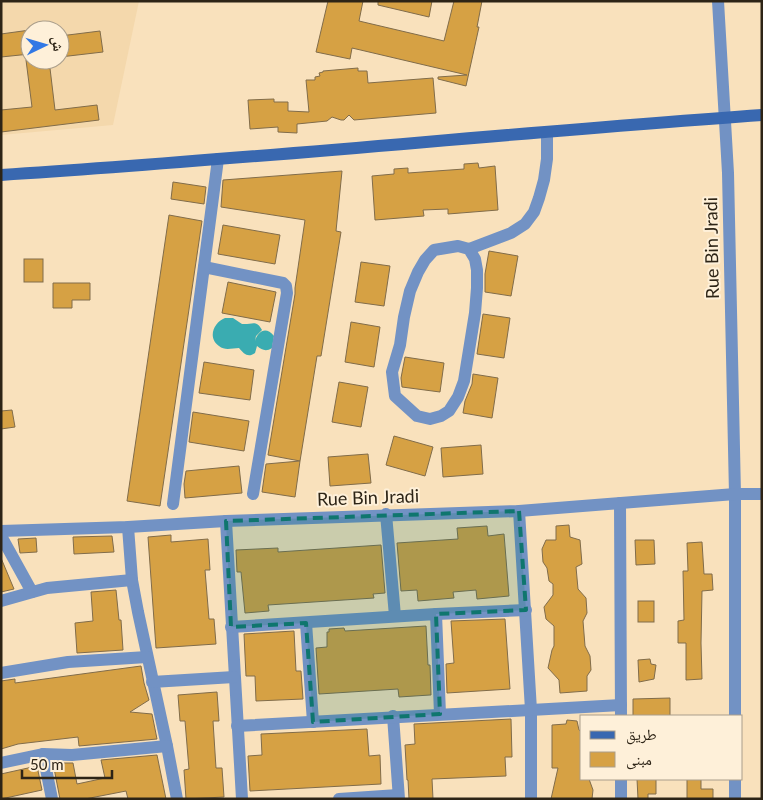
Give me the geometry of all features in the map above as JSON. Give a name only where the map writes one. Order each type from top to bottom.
[{"type":"street","name":"Rue Bin Jradi","points":[[718,1],[728,173],[735,494],[735,715]]},
{"type":"street","points":[[1,175],[762,115]]},
{"type":"street","points":[[468,250],[475,258],[477,288],[464,381],[458,397],[449,411],[441,416],[430,419],[418,416],[395,396],[392,372],[400,345],[410,291],[418,272],[434,250],[458,246],[468,250],[511,233],[525,224],[534,212],[544,180],[547,159],[547,132]]},
{"type":"street","points":[[174,504],[218,159]]},
{"type":"street","points":[[204,267],[282,283],[286,286],[287,293],[253,494]]},
{"type":"street","name":"Rue Bin Jradi","points":[[1,531],[519,510],[735,494],[762,494]]},
{"type":"street","points":[[237,726],[393,716],[531,710],[621,711],[620,503]]},
{"type":"street","points":[[519,510],[531,710],[531,799]]},
{"type":"street","points":[[386,514],[395,616]]},
{"type":"street","points":[[226,521],[242,799]]},
{"type":"street","points":[[128,527],[132,580],[178,799]]},
{"type":"street","points":[[1,536],[32,592]]},
{"type":"street","points":[[1,601],[55,588],[132,580]]},
{"type":"street","points":[[231,627],[395,616],[526,610]]},
{"type":"street","points":[[436,614],[440,714]]},
{"type":"street","points":[[306,622],[313,722]]},
{"type":"street","points":[[1,673],[68,662],[147,657]]},
{"type":"street","points":[[152,682],[234,677]]},
{"type":"street","points":[[339,799],[399,797],[393,716]]},
{"type":"street","points":[[1,763],[43,754],[72,756],[167,746]]},
{"type":"street","points":[[43,754],[52,799]]},
{"type":"street","points":[[621,780],[621,799]]},
{"type":"street","points":[[735,780],[735,799]]},
{"type":"highlighted area","points":[[519,511],[526,610],[436,614],[440,714],[313,722],[306,623],[231,627],[226,521]]},
{"type":"shaded area","points":[[1,1],[139,1],[113,125],[1,135]]},
{"type":"water","points":[[233,318],[242,324],[254,323],[258,325],[262,330],[260,332],[268,331],[274,336],[272,348],[264,350],[257,346],[255,353],[248,355],[244,354],[239,348],[221,348],[213,339],[213,331],[221,320]]},
{"type":"building","points":[[328,1],[363,1],[359,21],[444,41],[454,1],[482,1],[477,27],[479,27],[466,86],[438,79],[438,77],[467,75],[352,48],[350,59],[316,52]]},
{"type":"building","points":[[378,1],[432,1],[429,17],[378,5]]},
{"type":"building","points":[[20,31],[20,55],[1,57],[1,34]]},
{"type":"building","points":[[100,31],[103,52],[70,56],[70,35]]},
{"type":"building","points":[[358,68],[358,71],[367,71],[368,83],[433,78],[436,113],[354,120],[349,115],[344,120],[332,117],[327,121],[297,124],[297,133],[278,132],[278,127],[250,129],[248,100],[274,99],[274,102],[288,102],[288,111],[309,112],[306,80],[315,80],[315,77],[320,76],[319,73],[323,71]]},
{"type":"building","points":[[27,70],[50,70],[55,110],[97,105],[99,120],[1,132],[1,110],[32,107]]},
{"type":"building","points":[[478,163],[479,168],[495,166],[498,210],[448,214],[448,209],[423,210],[424,216],[375,220],[372,176],[394,174],[394,169],[408,168],[408,173],[464,169],[464,164]]},
{"type":"building","points":[[342,171],[336,231],[341,232],[321,356],[317,356],[300,461],[268,455],[295,294],[305,220],[221,207],[223,180]]},
{"type":"building","points":[[173,182],[206,187],[204,204],[171,199]]},
{"type":"building","points":[[169,215],[202,221],[160,506],[127,501]]},
{"type":"building","points":[[223,225],[280,235],[275,264],[218,254]]},
{"type":"building","points":[[489,251],[518,256],[511,296],[485,292],[485,274]]},
{"type":"building","points":[[24,259],[43,259],[43,282],[24,282]]},
{"type":"building","points":[[361,262],[390,266],[384,306],[355,302]]},
{"type":"building","points":[[228,282],[276,292],[270,322],[222,313]]},
{"type":"building","points":[[53,283],[90,283],[90,300],[72,300],[72,308],[53,308]]},
{"type":"building","points":[[483,314],[510,318],[504,358],[477,354]]},
{"type":"building","points":[[351,322],[380,327],[374,367],[345,362]]},
{"type":"building","points":[[405,357],[444,363],[440,392],[402,387],[401,378]]},
{"type":"building","points":[[204,362],[254,370],[250,400],[199,393]]},
{"type":"building","points":[[473,374],[498,378],[492,418],[463,413],[465,401],[472,384]]},
{"type":"building","points":[[339,382],[368,387],[361,427],[332,422]]},
{"type":"building","points":[[12,410],[15,427],[1,429],[1,411]]},
{"type":"building","points":[[193,412],[249,421],[244,451],[189,442]]},
{"type":"building","points":[[394,436],[433,447],[425,476],[386,465]]},
{"type":"building","points":[[481,445],[483,474],[443,477],[441,448]]},
{"type":"building","points":[[368,454],[371,483],[330,486],[328,457]]},
{"type":"building","points":[[300,461],[295,497],[262,492],[266,464]]},
{"type":"building","points":[[239,466],[242,493],[185,498],[184,484],[186,471]]},
{"type":"building","points":[[569,525],[570,537],[580,540],[582,564],[576,567],[578,589],[586,598],[587,613],[583,621],[585,646],[590,656],[591,670],[587,676],[587,691],[560,693],[559,680],[548,668],[554,646],[554,626],[546,619],[544,607],[553,595],[553,584],[549,581],[547,568],[543,562],[542,549],[546,540],[556,540],[556,526]]},
{"type":"building","points":[[487,526],[488,536],[504,534],[509,596],[477,599],[476,590],[453,592],[454,598],[418,601],[417,590],[401,591],[397,543],[458,539],[457,528]]},
{"type":"building","points":[[171,535],[171,542],[208,539],[210,570],[205,570],[209,619],[214,619],[216,644],[156,648],[148,537]]},
{"type":"building","points":[[112,536],[114,552],[74,554],[73,537]]},
{"type":"building","points":[[36,538],[37,552],[20,553],[18,539]]},
{"type":"building","points":[[635,540],[654,540],[655,564],[636,565]]},
{"type":"building","points":[[702,542],[704,574],[712,574],[713,590],[702,591],[702,679],[686,680],[686,643],[678,643],[678,621],[684,620],[683,571],[688,571],[687,543]]},
{"type":"building","points":[[381,545],[385,593],[373,594],[374,598],[268,605],[269,611],[245,613],[241,572],[237,572],[236,550],[278,548],[278,552]]},
{"type":"building","points":[[1,558],[14,589],[1,592]]},
{"type":"building","points":[[116,590],[123,650],[77,653],[75,623],[93,621],[91,592]]},
{"type":"building","points":[[638,601],[654,601],[654,622],[638,622]]},
{"type":"building","points":[[505,619],[510,689],[447,693],[446,664],[454,663],[451,621]]},
{"type":"building","points":[[426,626],[431,695],[399,697],[398,689],[319,694],[316,648],[327,647],[327,632],[329,632],[329,629],[344,628],[345,631]]},
{"type":"building","points":[[294,631],[296,671],[301,671],[303,699],[256,701],[255,676],[246,676],[244,634]]},
{"type":"building","points":[[650,659],[651,664],[656,665],[654,679],[639,682],[638,660]]},
{"type":"building","points":[[141,666],[149,700],[130,712],[152,714],[157,739],[79,746],[78,737],[18,744],[1,749],[1,681],[15,679],[15,683]]},
{"type":"building","points":[[217,692],[219,721],[213,721],[216,768],[222,768],[224,797],[186,799],[184,770],[189,769],[185,721],[180,721],[178,695]]},
{"type":"building","points":[[670,698],[670,715],[633,715],[633,699]]},
{"type":"building","points":[[511,719],[512,757],[505,757],[506,776],[432,779],[433,799],[409,799],[405,745],[415,744],[414,724]]},
{"type":"building","points":[[567,720],[577,721],[580,731],[580,780],[589,780],[593,790],[592,799],[551,799],[558,768],[552,768],[552,725],[566,724]]},
{"type":"building","points":[[367,729],[369,756],[380,755],[381,784],[250,791],[248,756],[262,755],[261,734]]},
{"type":"building","points":[[157,755],[166,799],[128,799],[126,791],[85,799],[60,799],[53,763],[73,763],[77,784],[105,778],[101,760]]},
{"type":"building","points":[[37,766],[42,790],[1,799],[1,774]]},
{"type":"building","points":[[637,780],[656,780],[656,794],[648,794],[648,799],[638,799]]},
{"type":"building","points":[[687,780],[701,780],[701,789],[713,789],[713,799],[687,799]]}]
